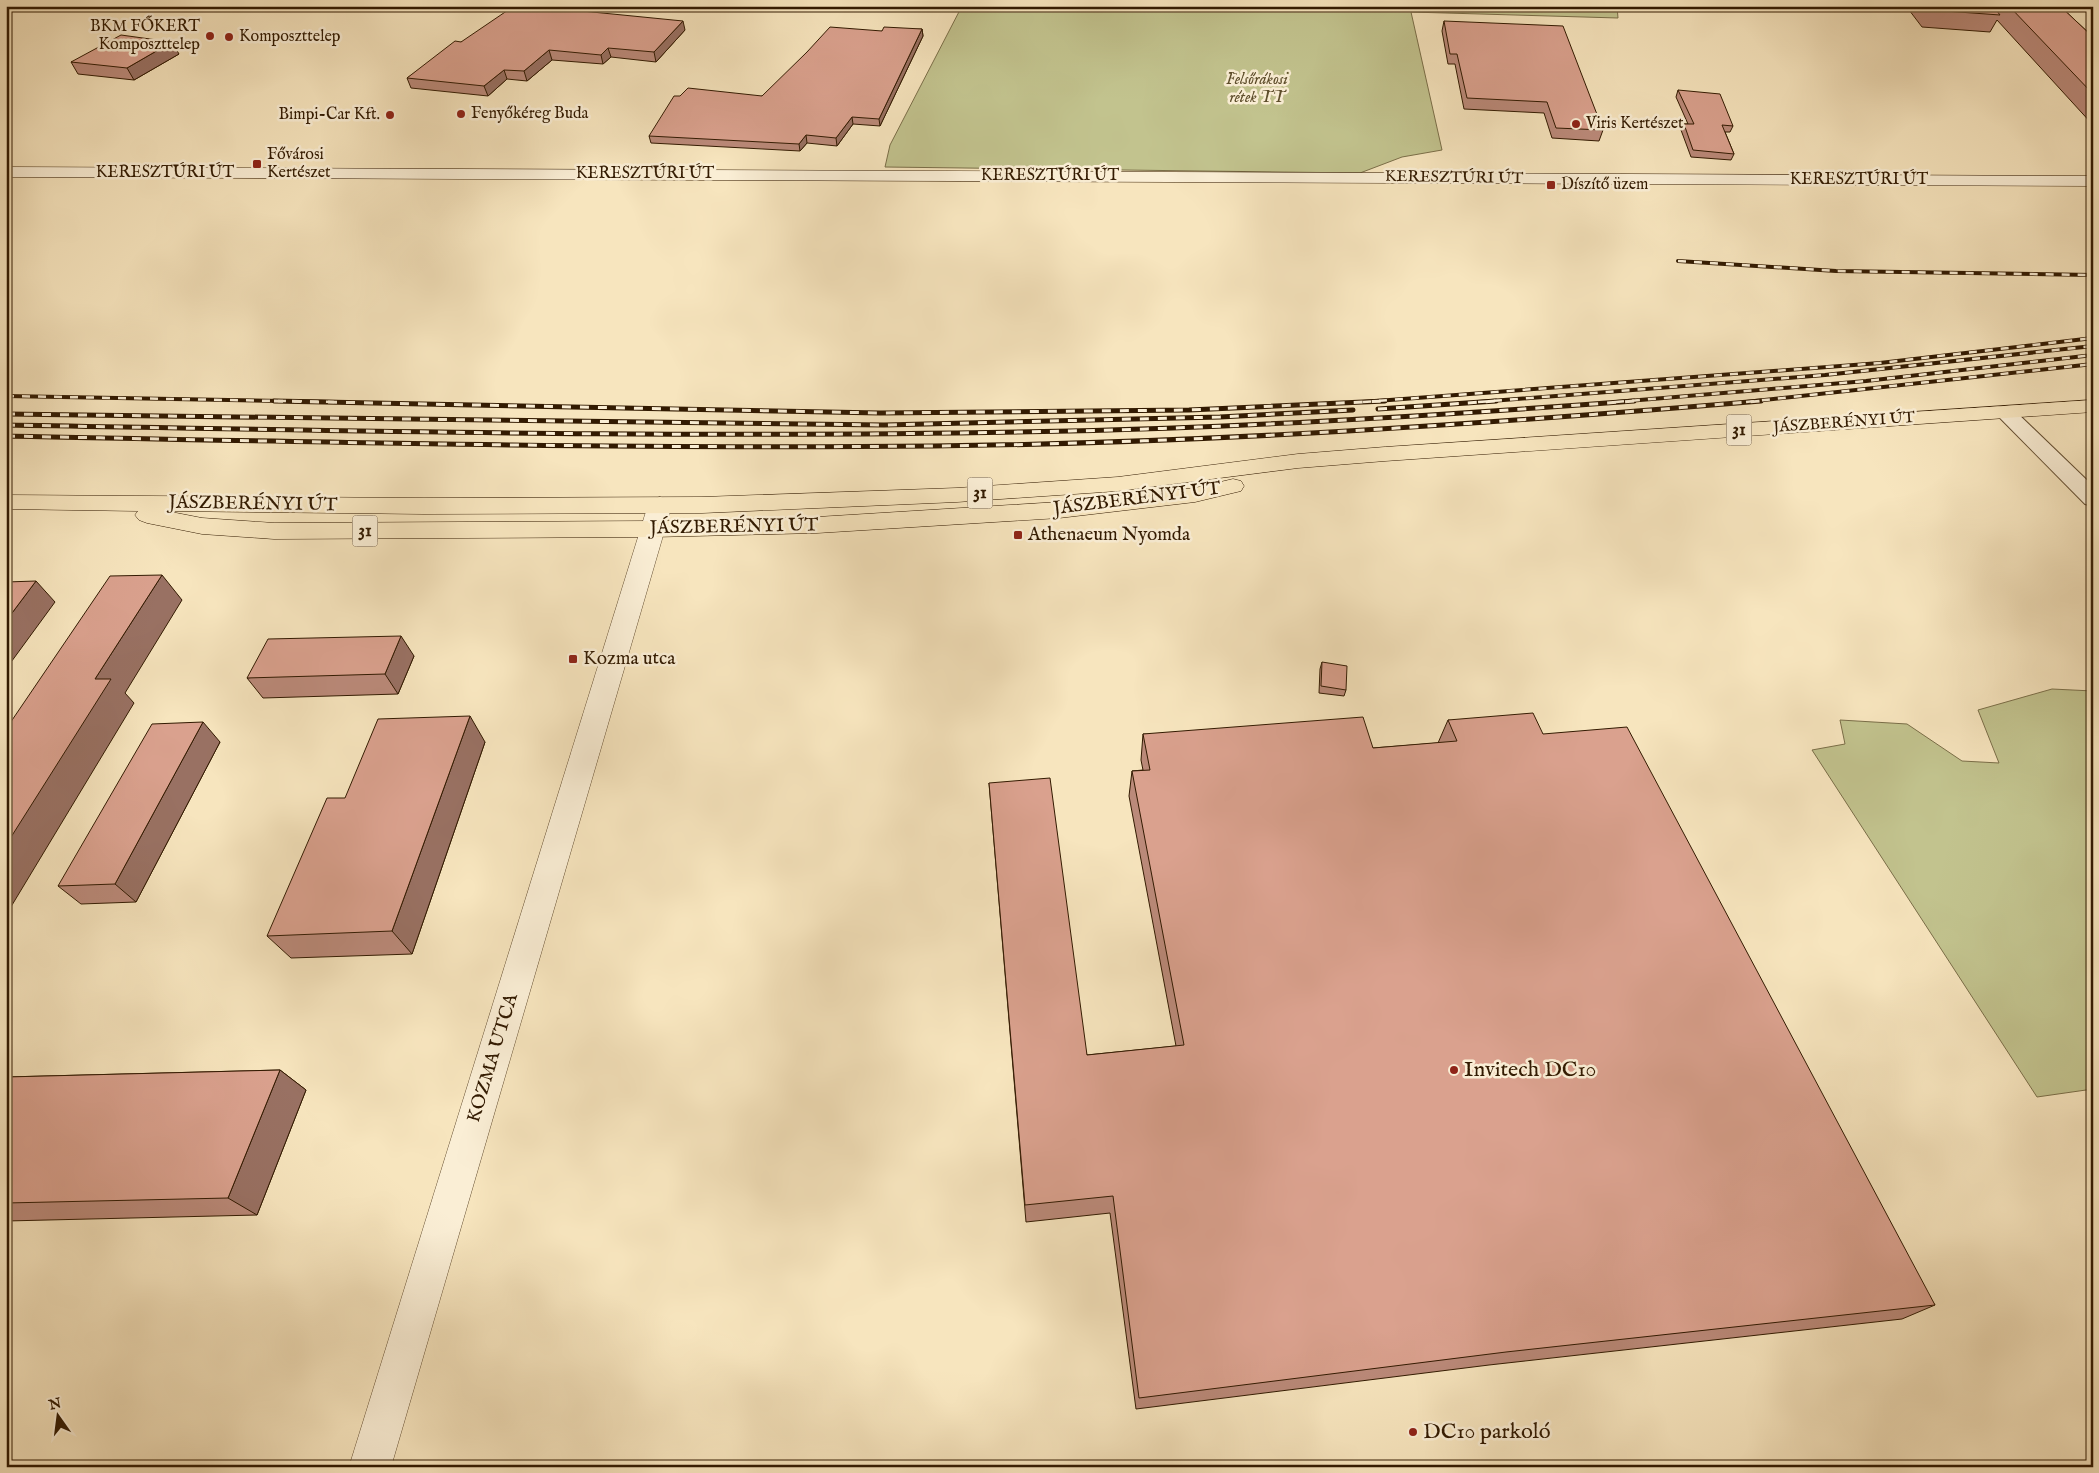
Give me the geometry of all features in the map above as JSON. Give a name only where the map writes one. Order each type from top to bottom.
[{"type":"main road","name":"KERESZTÚRI ÚT","points":[[6,172],[2093,180]]},
{"type":"main road","name":"JÁSZBERÉNYI ÚT","points":[[6,502],[414,506],[660,505],[837,500],[1045,489],[1163,479],[1298,461],[1385,454],[2093,406]]},
{"type":"main road","name":"JÁSZBERÉNYI ÚT","points":[[79,502],[230,529],[274,531],[653,529],[817,525],[1124,503],[1194,495],[1385,454]]},
{"type":"main road","name":"KOZMA UTCA","points":[[370,1467],[660,505]]},
{"type":"street","points":[[2005,412],[2093,499]]},
{"type":"green space","name":"Felsőrákosi rétek TT","points":[[962,6],[1617,6],[1618,18],[1411,12],[1442,150],[1402,157],[1360,173],[885,167],[890,145]]},
{"type":"green space","points":[[2052,689],[2093,691],[2093,1089],[2037,1097],[1812,750],[1845,744],[1840,720],[1907,724],[1962,761],[1999,763],[1978,710]]},
{"type":"building","points":[[514,6],[588,6],[582,11],[683,21],[654,52],[608,48],[601,55],[549,50],[524,71],[504,70],[484,86],[407,78],[455,41],[461,42]]},
{"type":"building","points":[[1928,6],[1993,6],[2000,15],[1931,10]]},
{"type":"building","points":[[2009,6],[2060,6],[2093,37],[2093,94]]},
{"type":"building","points":[[1444,21],[1563,26],[1603,130],[1556,128],[1547,102],[1467,98],[1457,54],[1450,54]]},
{"type":"building","points":[[830,27],[882,31],[884,27],[922,29],[879,119],[852,117],[836,138],[806,135],[799,144],[649,136],[674,96],[680,96],[688,88],[762,96]]},
{"type":"building","points":[[121,35],[172,42],[127,68],[71,62]]},
{"type":"building","points":[[1678,90],[1720,94],[1733,126],[1722,125],[1734,154],[1693,150],[1684,124],[1694,124]]},
{"type":"building","points":[[162,575],[95,679],[111,679],[6,845],[6,729],[110,576]]},
{"type":"building","points":[[36,581],[6,621],[6,582]]},
{"type":"building","points":[[401,636],[385,674],[247,678],[268,639]]},
{"type":"building","points":[[1322,662],[1347,666],[1346,690],[1321,686]]},
{"type":"building","name":"Invitech DC10","points":[[1533,713],[1543,734],[1627,727],[1935,1305],[1506,1352],[1139,1398],[1113,1196],[1025,1205],[989,783],[1050,778],[1087,1055],[1184,1045],[1132,771],[1150,770],[1143,734],[1363,717],[1373,748],[1457,741],[1448,720]]},
{"type":"building","points":[[470,716],[392,931],[267,936],[327,798],[345,798],[378,719]]},
{"type":"building","points":[[203,722],[115,884],[58,886],[152,724]]},
{"type":"building","points":[[280,1070],[228,1198],[6,1203],[6,1077]]},
{"type":"railway","points":[[1678,261],[1836,271],[2093,275]]},
{"type":"railway","points":[[1363,402],[1880,363],[2093,338]]},
{"type":"railway","points":[[1478,402],[1825,375],[2093,346]]},
{"type":"railway","points":[[1616,402],[1866,381],[2093,355]]},
{"type":"railway","points":[[1746,402],[2093,364]]},
{"type":"railway","points":[[6,396],[338,402]]},
{"type":"railway","points":[[274,401],[880,413],[1189,410],[1385,401]]},
{"type":"railway","points":[[1378,409],[1496,401]]},
{"type":"railway","points":[[6,425],[538,433],[937,433],[1140,429],[1282,423],[1422,416],[1634,401]]},
{"type":"railway","points":[[6,436],[585,446],[817,447],[1037,444],[1244,437],[1451,425],[1761,401]]},
{"type":"railway","points":[[6,414],[884,425],[1220,417],[1353,410]]},
{"type":"place","name":"BKM FŐKERT Komposzttelep","points":[[210,36]]},
{"type":"place","name":"Komposzttelep","points":[[229,37]]},
{"type":"place","name":"Fenyőkéreg Buda","points":[[461,114]]},
{"type":"place","name":"Bimpi-Car Kft.","points":[[390,115]]},
{"type":"place","name":"Viris Kertészet","points":[[1576,124]]},
{"type":"place","name":"Fővárosi Kertészet","points":[[257,164]]},
{"type":"place","name":"Díszítő üzem","points":[[1551,185]]},
{"type":"place","name":"Athenaeum Nyomda","points":[[1018,535]]},
{"type":"place","name":"Kozma utca","points":[[573,659]]},
{"type":"place","name":"Invitech DC10","points":[[1454,1070]]},
{"type":"place","name":"DC10 parkoló","points":[[1413,1432]]}]
